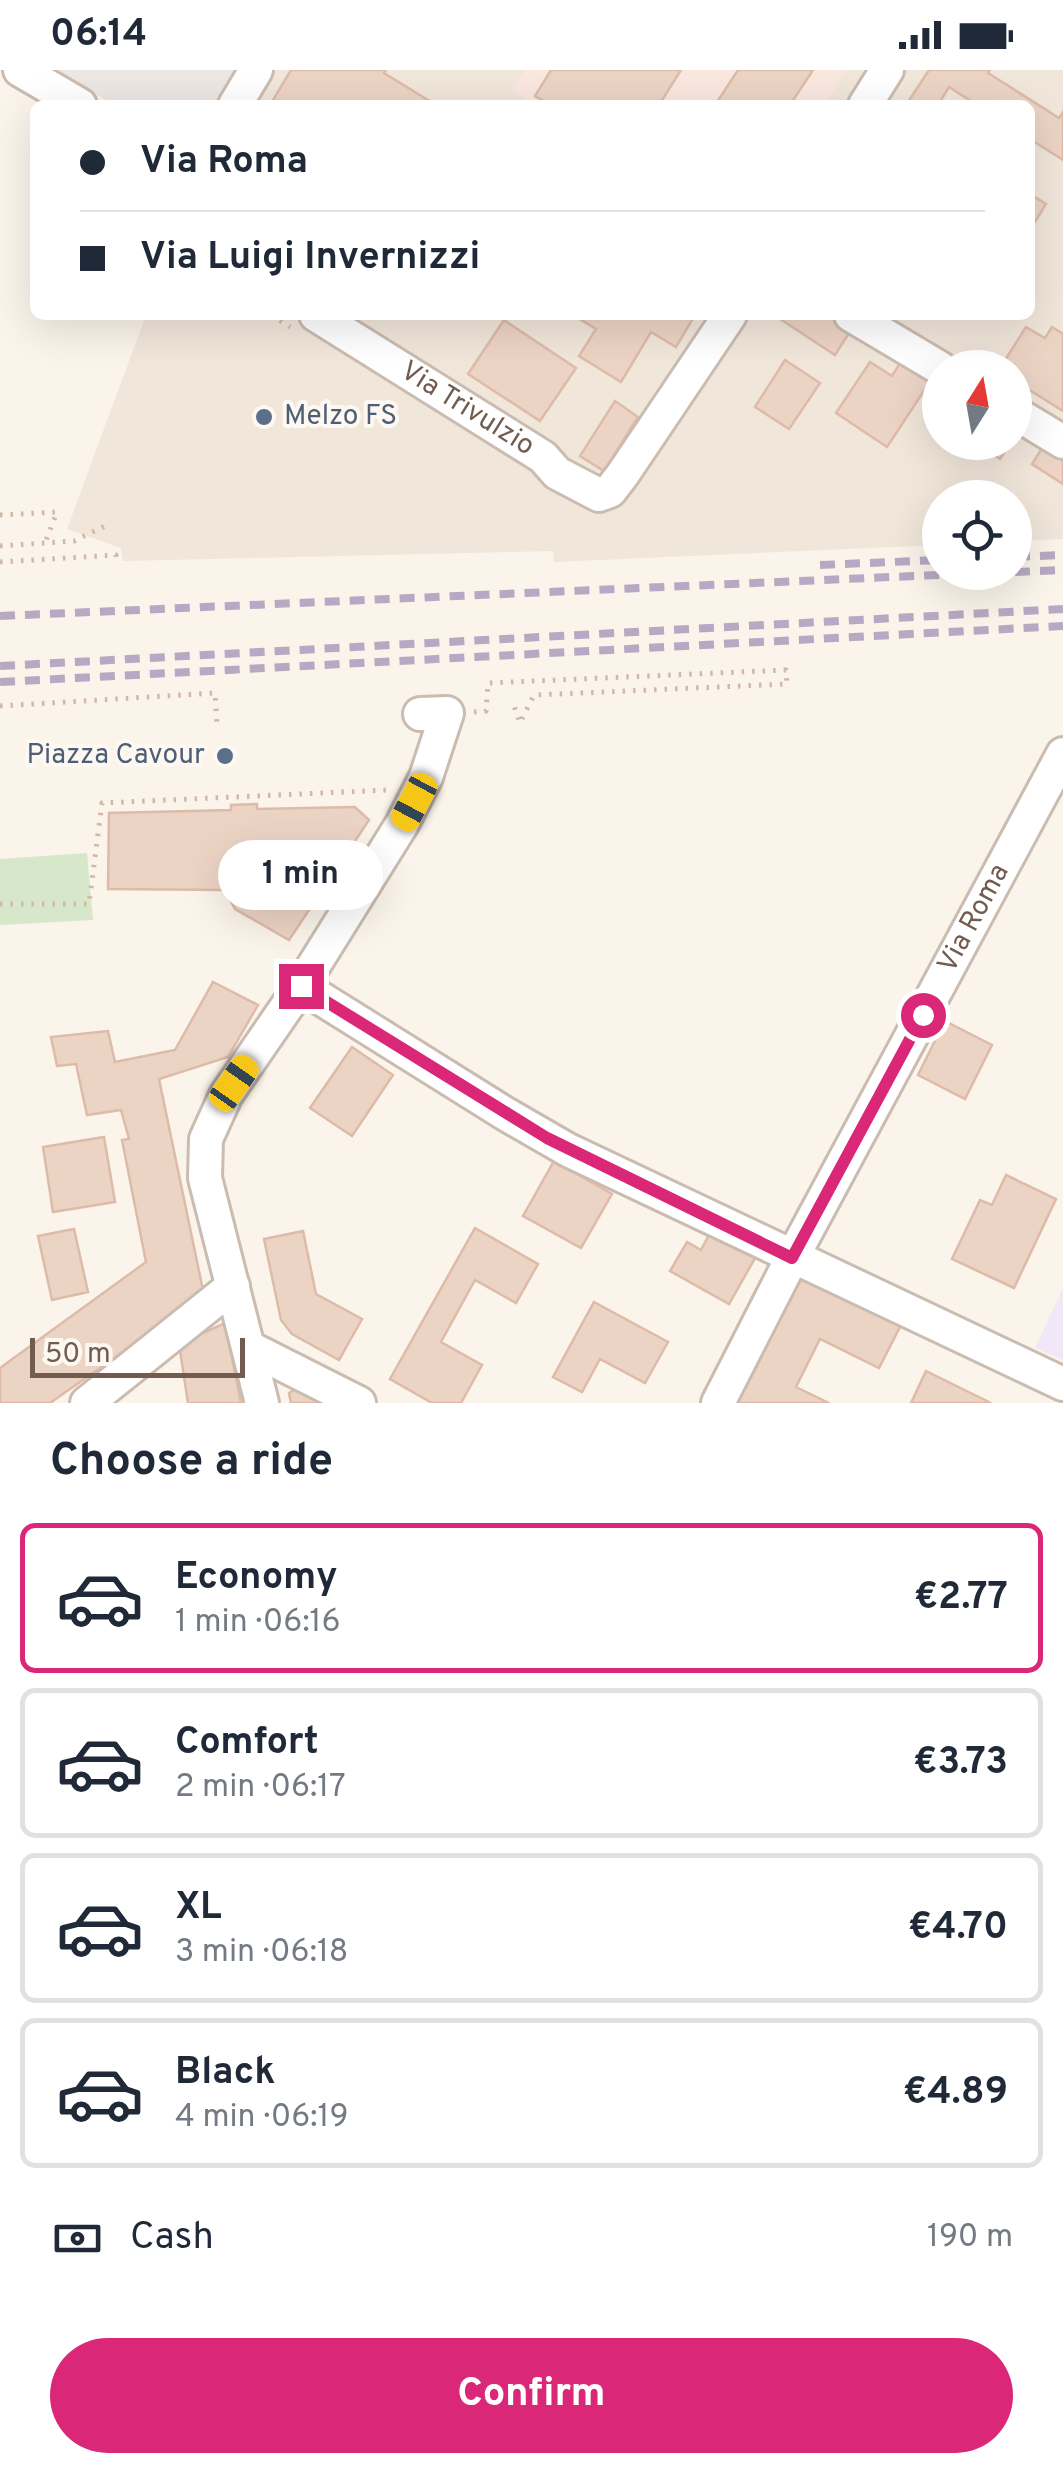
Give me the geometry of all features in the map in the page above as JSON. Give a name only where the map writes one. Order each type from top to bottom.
[{"type":"street","points":[[20,70],[71,100]]},
{"type":"street","points":[[238,100],[256,70]]},
{"type":"street","points":[[868,100],[887,70]]},
{"type":"street","name":"Via Trivulzio","points":[[324,320],[543,457],[558,473],[591,493],[604,494],[614,486],[727,320]]},
{"type":"street","points":[[859,320],[922,357]]},
{"type":"street","points":[[1032,423],[1063,442]]},
{"type":"street","points":[[262,1403],[208,1194],[204,1146],[226,1094],[301,986],[402,824],[420,788],[433,714]]},
{"type":"street","name":"Via Roma","points":[[718,1403],[792,1258],[1060,767]]},
{"type":"street","points":[[301,986],[547,1138],[1063,1384]]},
{"type":"street","points":[[86,1403],[232,1286]]},
{"type":"street","points":[[250,1348],[359,1403]]},
{"type":"path","points":[[0,515],[57,512],[46,543]]},
{"type":"path","points":[[0,546],[74,540],[111,523]]},
{"type":"path","points":[[0,562],[116,556],[116,562]]},
{"type":"path","points":[[433,714],[486,711],[488,684],[786,670],[787,684],[534,695],[520,724],[514,706]]},
{"type":"path","points":[[0,706],[215,692],[217,725]]},
{"type":"path","points":[[0,904],[89,904],[102,803],[420,788]]},
{"type":"shaded area","points":[[57,70],[249,70],[231,100],[106,100]]},
{"type":"shaded area","points":[[257,70],[1063,70],[1063,539],[1032,540],[1032,480],[922,480],[922,546],[554,562],[553,551],[123,561],[121,548],[67,529],[144,320],[1035,320],[1035,100],[241,100]]},
{"type":"shaded area","points":[[525,70],[846,70],[828,100],[527,100],[512,90]]},
{"type":"shaded area","points":[[1063,1288],[1063,1360],[1035,1348]]},
{"type":"green space","points":[[87,853],[93,920],[0,925],[0,859]]},
{"type":"building","points":[[291,70],[386,70],[384,73],[428,100],[273,100]]},
{"type":"building","points":[[551,70],[681,70],[662,100],[542,100],[535,96]]},
{"type":"building","points":[[738,70],[813,70],[793,100],[718,100]]},
{"type":"building","points":[[929,70],[990,70],[988,73],[1031,100],[969,100],[949,87],[941,100],[909,100]]},
{"type":"building","points":[[1035,103],[1059,118],[1063,112],[1063,160],[1035,142]]},
{"type":"building","points":[[1035,197],[1046,204],[1035,222]]},
{"type":"building","points":[[504,320],[576,368],[540,421],[468,374]]},
{"type":"building","points":[[581,320],[692,320],[676,347],[651,332],[621,382],[579,356],[596,329]]},
{"type":"building","points":[[782,320],[836,320],[851,330],[835,355]]},
{"type":"building","points":[[1026,327],[1045,338],[1052,327],[1063,334],[1063,411],[1032,392],[1032,350],[1011,350]]},
{"type":"building","points":[[785,360],[820,383],[789,429],[755,407]]},
{"type":"building","points":[[902,360],[922,374],[922,394],[887,447],[836,413],[870,362],[892,376]]},
{"type":"building","points":[[615,401],[638,417],[604,471],[580,456]]},
{"type":"building","points":[[1046,442],[1063,453],[1063,484],[1032,464]]},
{"type":"building","points":[[257,804],[257,809],[355,807],[369,820],[289,940],[235,909],[225,890],[108,889],[109,813],[231,810],[231,805]]},
{"type":"building","points":[[213,982],[258,1005],[228,1057],[159,1079],[204,1295],[50,1403],[0,1403],[0,1368],[146,1262],[122,1140],[129,1139],[121,1110],[87,1115],[76,1064],[57,1066],[51,1037],[108,1031],[115,1062],[175,1050]]},
{"type":"building","points":[[945,1021],[992,1045],[965,1099],[918,1075]]},
{"type":"building","points":[[352,1047],[393,1075],[352,1136],[310,1108]]},
{"type":"building","points":[[104,1137],[115,1202],[53,1212],[43,1147]]},
{"type":"building","points":[[554,1161],[612,1194],[581,1248],[523,1216]]},
{"type":"building","points":[[1006,1175],[1056,1199],[1014,1288],[952,1259],[980,1200],[992,1205]]},
{"type":"building","points":[[713,1227],[758,1253],[729,1304],[670,1271],[687,1242],[701,1250]]},
{"type":"building","points":[[475,1228],[538,1264],[516,1303],[475,1280],[441,1342],[482,1365],[461,1403],[432,1403],[390,1379]]},
{"type":"building","points":[[74,1229],[88,1292],[52,1300],[38,1236]]},
{"type":"building","points":[[303,1231],[316,1294],[362,1319],[339,1360],[292,1334],[281,1320],[264,1239]]},
{"type":"building","points":[[804,1269],[904,1319],[879,1368],[820,1339],[796,1387],[829,1403],[736,1403]]},
{"type":"building","points":[[594,1302],[668,1342],[645,1383],[600,1359],[582,1392],[553,1377]]},
{"type":"building","points":[[225,1323],[241,1403],[188,1403],[179,1344]]},
{"type":"building","points":[[926,1371],[991,1403],[911,1403]]},
{"type":"building","points":[[297,1388],[329,1403],[291,1403],[289,1393]]},
{"type":"railway","points":[[1032,556],[1063,555]]},
{"type":"railway","points":[[820,565],[922,561]]},
{"type":"railway","points":[[1032,571],[1063,570]]},
{"type":"railway","points":[[0,616],[922,576]]},
{"type":"railway","points":[[0,666],[1063,609]]},
{"type":"railway","points":[[0,682],[1063,626]]},
{"type":"place","name":"Melzo FS","points":[[264,417]]},
{"type":"place","name":"Piazza Cavour","points":[[225,756]]},
{"type":"route","points":[[301,986],[547,1138],[792,1258],[923,1015]]}]
